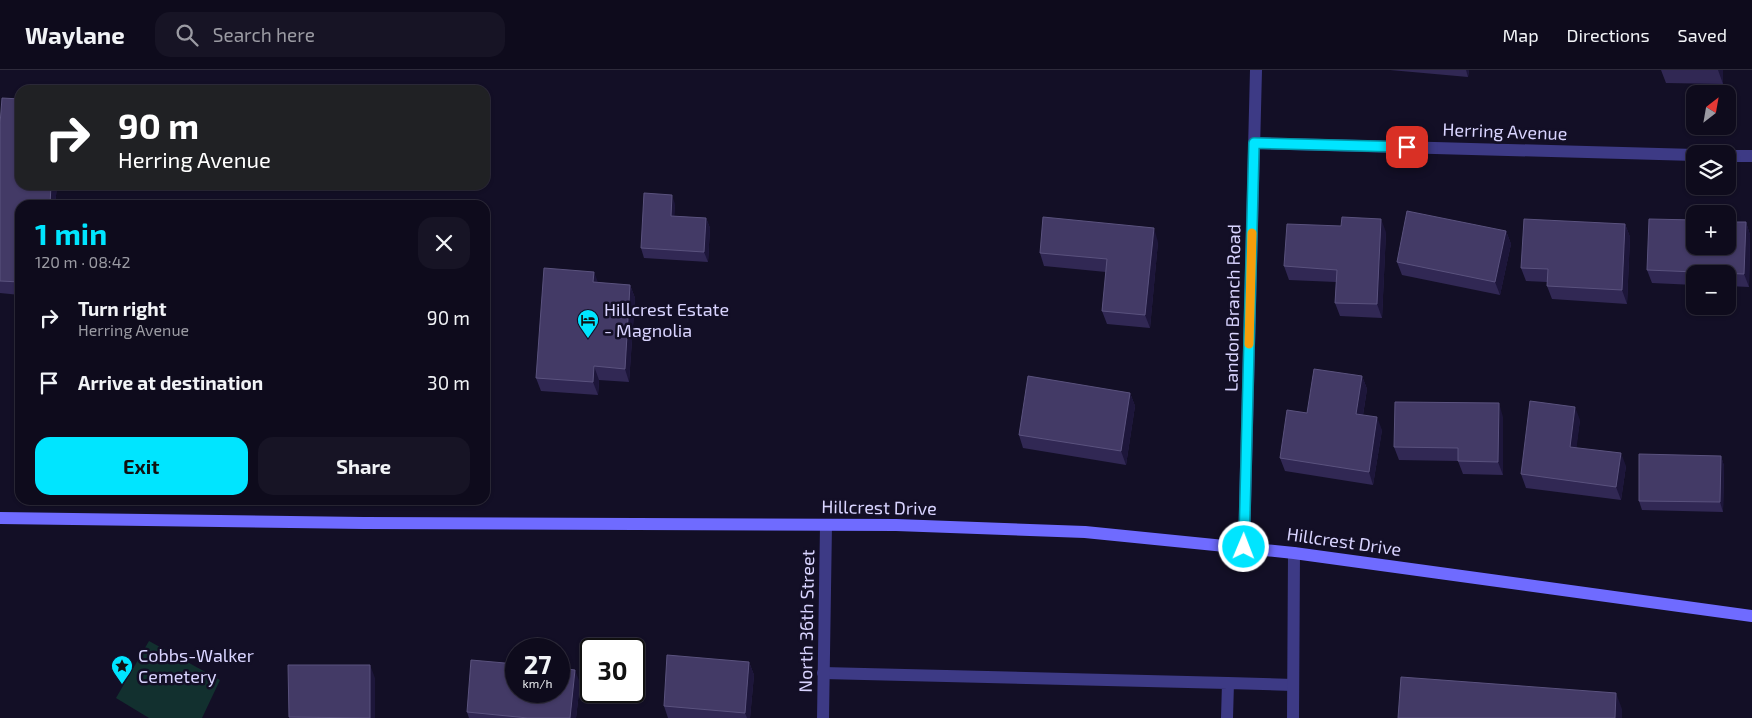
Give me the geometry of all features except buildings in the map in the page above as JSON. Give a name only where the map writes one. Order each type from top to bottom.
[{"type":"main road","name":"Hillcrest Drive","points":[[0,518],[896,525],[1085,532],[1294,553],[1752,616]]},
{"type":"street","name":"Landon Branch Road","points":[[1244,547],[1256,70]]},
{"type":"street","name":"Herring Avenue","points":[[1254,143],[1686,155]]},
{"type":"street","points":[[1736,156],[1752,156]]},
{"type":"street","name":"North 36th Street","points":[[822,718],[826,525]]},
{"type":"street","points":[[1293,718],[1294,553]]},
{"type":"street","points":[[823,673],[1293,685]]},
{"type":"street","points":[[1227,718],[1228,683]]},
{"type":"green space","points":[[149,641],[220,680],[202,718],[149,718],[116,698]]},
{"type":"slow traffic","points":[[1249,344],[1252,233]]},
{"type":"place","name":"Hillcrest Estate - Magnolia","points":[[588,339]]},
{"type":"place","name":"Cobbs-Walker Cemetery","points":[[122,685]]},
{"type":"route","points":[[1244,547],[1254,143],[1407,147]]}]
